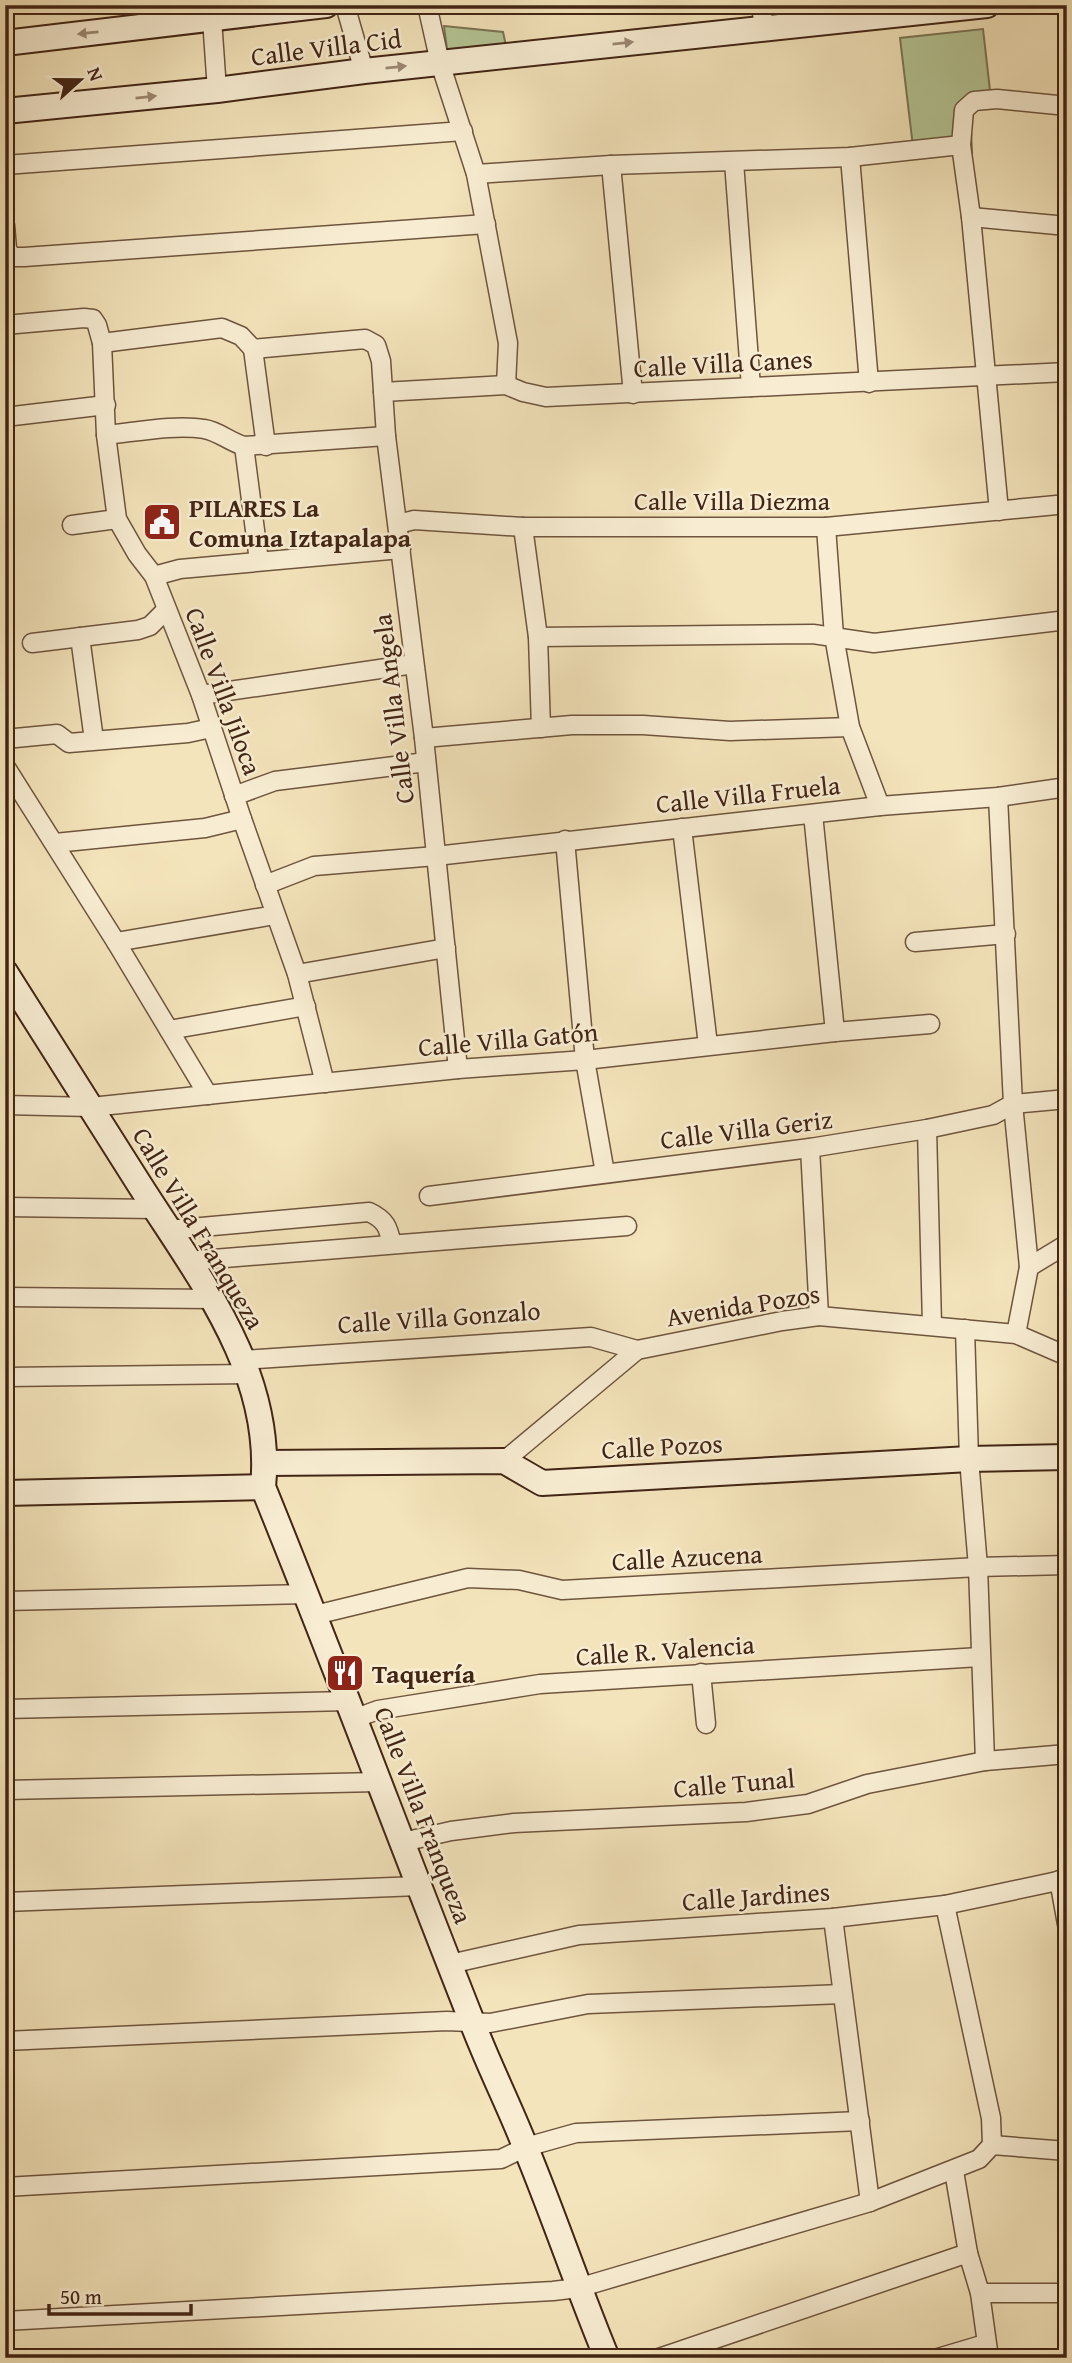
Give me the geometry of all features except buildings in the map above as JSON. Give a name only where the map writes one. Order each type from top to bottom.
[{"type":"street","name":"Calle Villa Cid","points":[[5,43],[211,12],[326,5]]},
{"type":"street","points":[[345,5],[364,71]]},
{"type":"street","points":[[427,5],[440,63],[476,174],[508,343],[506,384]]},
{"type":"street","name":"Calle Villa Cid","points":[[5,111],[217,90],[440,63],[763,16],[987,5]]},
{"type":"street","points":[[211,12],[217,90]]},
{"type":"street","points":[[999,511],[971,217],[961,145],[964,110],[974,101],[997,99],[1067,106]]},
{"type":"street","points":[[5,165],[463,131]]},
{"type":"street","points":[[476,174],[611,165],[850,157],[961,145]]},
{"type":"street","points":[[850,157],[869,383]]},
{"type":"street","points":[[734,162],[751,387]]},
{"type":"street","points":[[611,165],[633,394]]},
{"type":"street","points":[[971,217],[1067,226]]},
{"type":"street","points":[[5,225],[7,249],[12,257],[486,224]]},
{"type":"street","name":"Calle Villa Jiloca","points":[[5,325],[84,318],[93,319],[97,325],[102,343],[106,435],[117,519],[137,554],[154,576],[201,695],[297,974],[324,1083]]},
{"type":"street","points":[[102,343],[222,328],[241,336],[253,349],[267,446]]},
{"type":"street","name":"Calle Villa Angela","points":[[253,349],[365,339],[376,345],[381,361],[386,436],[424,738],[458,1069]]},
{"type":"street","name":"Calle Villa Canes","points":[[383,392],[506,384],[523,392],[547,397],[1067,372]]},
{"type":"street","points":[[5,417],[106,405]]},
{"type":"street","points":[[106,435],[193,427],[209,429],[231,443],[244,446],[386,436]]},
{"type":"street","points":[[244,446],[258,561]]},
{"type":"street","name":"Calle Villa Diezma","points":[[398,524],[414,520],[523,527],[826,527],[1067,504]]},
{"type":"street","points":[[72,525],[117,519]]},
{"type":"street","points":[[523,527],[538,637],[541,728]]},
{"type":"street","points":[[826,527],[834,636],[850,727],[880,806]]},
{"type":"street","points":[[154,576],[180,569],[401,549]]},
{"type":"street","points":[[32,643],[138,630],[150,626],[166,610]]},
{"type":"street","points":[[538,637],[813,634],[874,643],[1067,620]]},
{"type":"street","points":[[80,637],[94,740]]},
{"type":"street","points":[[201,695],[414,664]]},
{"type":"street","points":[[424,738],[572,725],[643,725],[730,731],[850,727]]},
{"type":"street","points":[[5,739],[57,734],[69,743],[188,733],[212,728]]},
{"type":"street","points":[[234,796],[275,781],[426,762]]},
{"type":"street","points":[[5,766],[55,843],[208,1095]]},
{"type":"street","name":"Calle Villa Fruela","points":[[265,885],[314,866],[436,856],[880,806],[998,797],[1067,787]]},
{"type":"street","points":[[998,797],[1013,1104],[1029,1267],[1016,1334]]},
{"type":"street","points":[[813,814],[835,1032]]},
{"type":"street","points":[[55,843],[205,828],[242,820]]},
{"type":"street","points":[[682,828],[708,1045]]},
{"type":"street","points":[[565,840],[585,1060],[605,1173]]},
{"type":"street","points":[[116,942],[275,915]]},
{"type":"street","points":[[915,942],[1006,934]]},
{"type":"street","points":[[297,974],[446,948]]},
{"type":"street","name":"Calle Villa Franqueza","points":[[5,972],[212,1299],[246,1367],[262,1425],[264,1475],[311,1605],[471,2021],[526,2147],[607,2358]]},
{"type":"street","points":[[169,1030],[306,1006]]},
{"type":"street","name":"Calle Villa Gatón","points":[[91,1107],[930,1024]]},
{"type":"street","name":"Calle Villa Geriz","points":[[429,1196],[810,1148],[993,1115],[1013,1104],[1067,1099]]},
{"type":"street","points":[[5,1105],[91,1107]]},
{"type":"street","points":[[927,1129],[932,1325]]},
{"type":"street","points":[[810,1148],[819,1316]]},
{"type":"street","points":[[5,1207],[162,1219],[369,1212],[382,1218],[388,1227],[392,1244]]},
{"type":"street","points":[[188,1261],[626,1226]]},
{"type":"street","points":[[1029,1267],[1067,1244]]},
{"type":"street","points":[[5,1297],[212,1299]]},
{"type":"street","name":"Avenida Pozos","points":[[504,1461],[637,1350],[819,1316],[1016,1334],[1067,1356]]},
{"type":"street","points":[[965,1329],[968,1459],[978,1567],[985,1761]]},
{"type":"street","name":"Calle Villa Gonzalo","points":[[246,1367],[591,1337],[637,1350]]},
{"type":"street","points":[[5,1377],[246,1367]]},
{"type":"street","name":"Calle Pozos","points":[[504,1461],[542,1483],[968,1459],[1067,1457]]},
{"type":"street","points":[[5,1493],[504,1461]]},
{"type":"street","name":"Calle Azucena","points":[[5,1601],[311,1605],[468,1578],[519,1580],[562,1590],[978,1567],[1067,1565]]},
{"type":"street","name":"Calle R. Valencia","points":[[5,1709],[378,1710],[540,1684],[980,1657]]},
{"type":"street","points":[[701,1673],[706,1724]]},
{"type":"street","name":"Calle Tunal","points":[[403,1842],[452,1831],[514,1823],[746,1812],[808,1804],[867,1784],[985,1761],[1067,1754]]},
{"type":"street","points":[[5,1790],[378,1782]]},
{"type":"street","points":[[1063,1880],[1067,1924]]},
{"type":"street","name":"Calle Jardines","points":[[450,1964],[579,1935],[833,1917],[945,1905],[1063,1880]]},
{"type":"street","points":[[5,1902],[419,1886]]},
{"type":"street","points":[[5,2321],[578,2288],[870,2202],[954,2171],[979,2159],[992,2145],[991,2118],[945,1905]]},
{"type":"street","points":[[833,1917],[870,2202]]},
{"type":"street","points":[[5,2041],[471,2021],[490,2023],[588,2004],[842,1994]]},
{"type":"street","points":[[5,2187],[501,2159],[526,2147],[576,2133],[860,2121]]},
{"type":"street","points":[[992,2145],[1067,2151]]},
{"type":"street","points":[[938,2358],[987,2351],[980,2293],[968,2253],[954,2171]]},
{"type":"street","points":[[659,2358],[968,2253]]},
{"type":"street","points":[[980,2293],[1067,2293]]},
{"type":"green space","points":[[444,26],[503,32],[510,64],[450,73]]},
{"type":"green space","points":[[983,29],[992,108],[970,107],[972,153],[914,155],[900,38]]},
{"type":"place","name":"PILARES La Comuna Iztapalapa","points":[[162,522]]},
{"type":"place","name":"Taquería","points":[[345,1673]]}]
